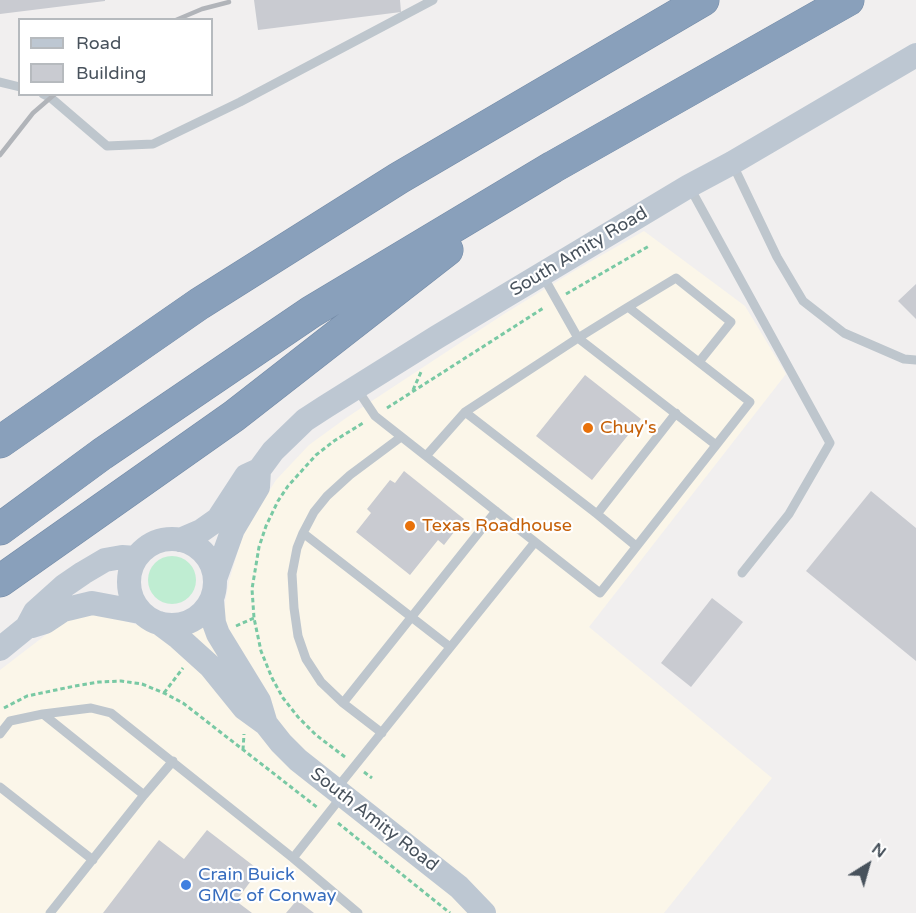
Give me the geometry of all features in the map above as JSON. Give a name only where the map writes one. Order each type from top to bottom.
[{"type":"highway","points":[[0,442],[199,304],[399,178],[703,0]]},
{"type":"highway","points":[[0,529],[102,453],[310,312],[553,167],[848,0]]},
{"type":"highway","points":[[0,581],[234,416],[553,167]]},
{"type":"main road","name":"South Amity Road","points":[[180,540],[201,531],[218,519],[246,476],[259,470],[273,451],[305,420],[689,186],[916,55]]},
{"type":"main road","name":"South Amity Road","points":[[259,470],[258,487],[234,529],[222,557],[213,589],[214,624],[259,701],[266,724]]},
{"type":"main road","points":[[0,648],[27,627],[45,622],[63,610],[92,603],[150,618],[171,626],[195,619],[205,610],[213,589],[213,568],[208,558],[191,543],[167,539],[155,542],[136,558],[131,568],[129,591],[134,602],[150,618]]},
{"type":"main road","points":[[27,627],[35,612],[64,586],[83,573],[105,561],[122,557],[136,558]]},
{"type":"main road","name":"South Amity Road","points":[[150,618],[196,652],[244,708],[266,724],[298,760],[459,887],[484,913]]},
{"type":"lane","points":[[47,96],[107,146],[153,144],[240,102],[432,0]]},
{"type":"lane","points":[[0,82],[18,86]]},
{"type":"lane","points":[[732,163],[777,257],[803,301],[844,333],[904,359],[916,360]]},
{"type":"lane","points":[[689,186],[830,443],[789,514],[742,573]]},
{"type":"lane","points":[[542,274],[578,338],[717,445]]},
{"type":"lane","points":[[426,456],[465,412],[578,338],[676,278],[731,322],[699,362]]},
{"type":"lane","points":[[356,387],[375,416],[600,593],[750,402],[628,307]]},
{"type":"lane","points":[[465,412],[636,546]]},
{"type":"lane","points":[[597,514],[676,413]]},
{"type":"lane","points":[[382,733],[343,703],[321,682],[306,659],[298,636],[292,574],[297,548],[314,512],[327,496],[350,475],[401,437]]},
{"type":"lane","points":[[343,703],[496,511]]},
{"type":"lane","points":[[303,533],[450,648]]},
{"type":"lane","points":[[293,858],[382,733],[535,542]]},
{"type":"lane","points":[[0,734],[10,721],[43,714],[91,708],[111,713],[293,858],[358,913]]},
{"type":"lane","points":[[43,714],[144,795]]},
{"type":"lane","points":[[50,913],[173,761]]},
{"type":"lane","points":[[0,787],[93,860]]},
{"type":"path","points":[[568,293],[649,246]]},
{"type":"path","points":[[390,406],[540,310]]},
{"type":"path","points":[[412,392],[424,365]]},
{"type":"path","points":[[235,627],[254,618]]},
{"type":"path","points":[[164,693],[185,666]]},
{"type":"path","points":[[0,711],[27,696],[99,682],[122,681],[142,684],[183,703],[315,806]]},
{"type":"path","points":[[364,772],[372,778]]},
{"type":"path","points":[[339,825],[450,913]]},
{"type":"shaded area","points":[[644,231],[745,306],[786,374],[589,627],[772,778],[664,913],[0,913],[0,670],[73,614],[105,615],[141,626],[168,642],[223,614],[229,581],[242,538],[253,516],[276,480],[309,445],[504,314]]},
{"type":"green space","points":[[172,556],[189,563],[196,580],[189,597],[172,604],[155,597],[148,580],[155,563]]},
{"type":"building","points":[[0,0],[105,0],[105,1],[0,14]]},
{"type":"building","points":[[254,0],[400,0],[401,12],[258,30]]},
{"type":"building","points":[[916,284],[916,319],[898,301]]},
{"type":"building","name":"Chuy's","points":[[585,375],[641,419],[592,480],[536,436]]},
{"type":"building","name":"Texas Roadhouse","points":[[404,471],[464,519],[444,545],[438,540],[410,575],[356,532],[371,513],[367,509],[390,480],[395,483]]},
{"type":"building","points":[[871,491],[916,528],[916,661],[806,571]]},
{"type":"building","points":[[712,598],[743,622],[691,687],[661,663]]},
{"type":"building","name":"Crain Buick GMC of Conway","points":[[207,830],[259,870],[236,901],[252,913],[103,913],[159,840],[184,859]]},
{"type":"building","name":"Crain Buick GMC of Conway","points":[[297,900],[314,913],[286,913]]},
{"type":"railway","points":[[181,18],[202,9],[229,2]]},
{"type":"railway","points":[[0,155],[33,113],[53,96]]},
{"type":"place","name":"Chuy's","points":[[588,428]]},
{"type":"place","name":"Texas Roadhouse","points":[[410,526]]},
{"type":"place","name":"Crain Buick GMC of Conway","points":[[186,885]]}]
